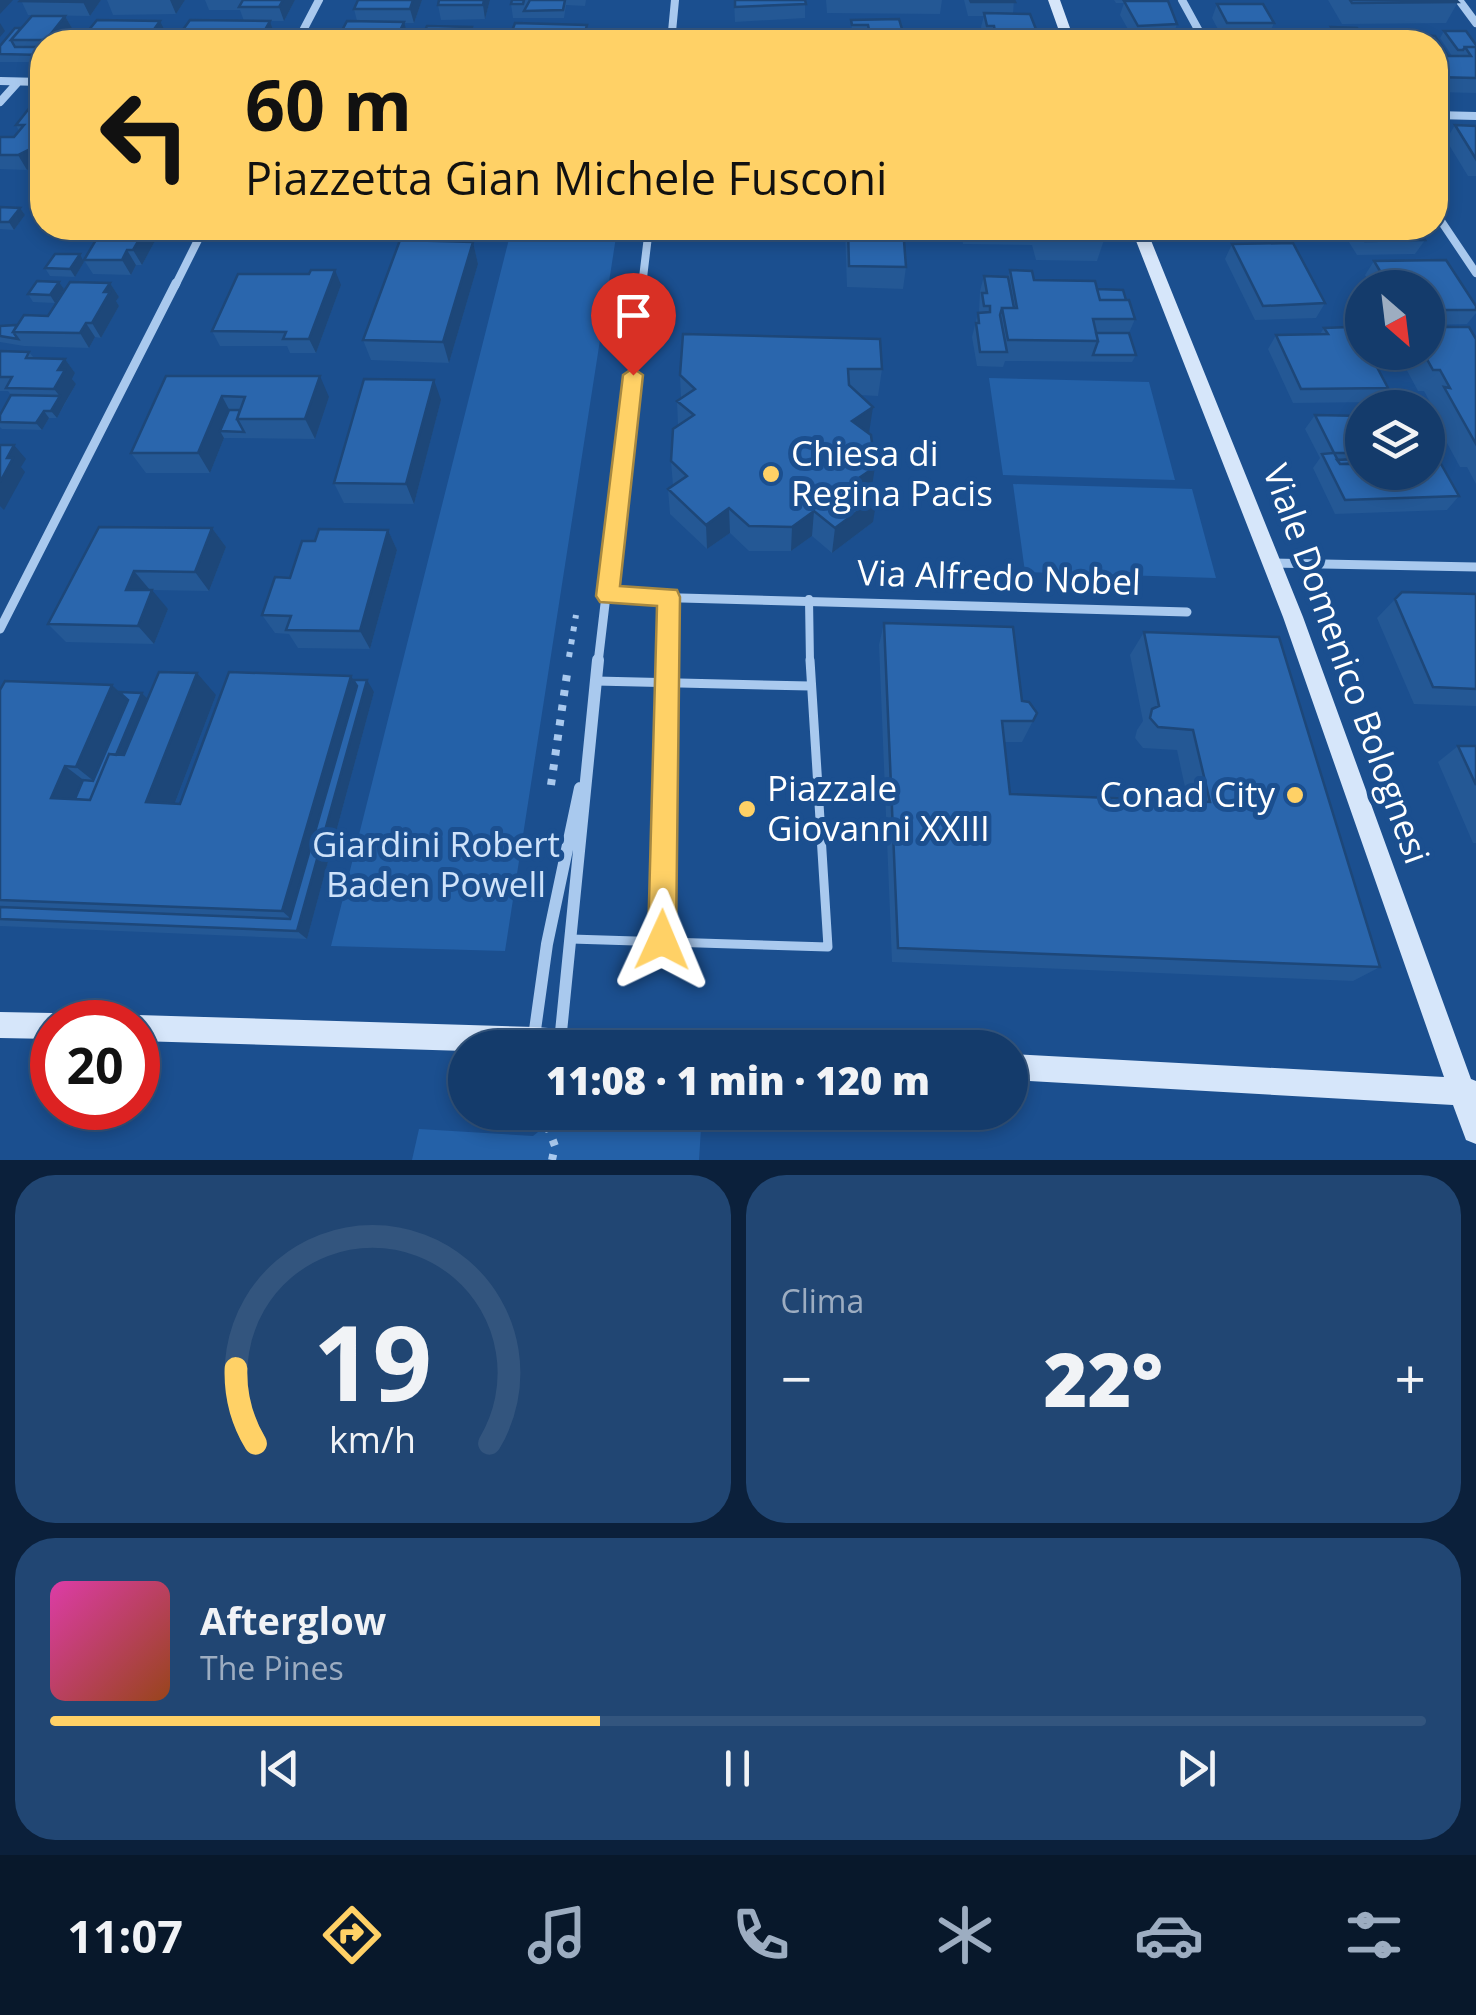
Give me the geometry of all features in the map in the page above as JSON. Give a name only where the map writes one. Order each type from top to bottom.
[{"type":"street","points":[[304,30],[319,0]]},
{"type":"street","points":[[672,30],[676,0]]},
{"type":"street","points":[[1054,0],[1064,30]]},
{"type":"street","points":[[1182,0],[1198,30]]},
{"type":"street","points":[[1459,0],[1476,22]]},
{"type":"street","points":[[0,81],[30,82]]},
{"type":"street","points":[[0,102],[18,82]]},
{"type":"street","points":[[1448,115],[1476,116]]},
{"type":"street","points":[[1448,231],[1476,273]]},
{"type":"street","points":[[0,629],[198,240]]},
{"type":"street","points":[[549,1030],[570,939],[596,681],[649,240]]},
{"type":"street","name":"Viale Domenico Bolognesi","points":[[1143,240],[1272,562],[1469,1092],[1476,1130]]},
{"type":"street","points":[[1272,562],[1476,567]]},
{"type":"street","name":"Via Alfredo Nobel","points":[[608,596],[1188,612]]},
{"type":"street","points":[[547,1030],[546,944],[590,738]]},
{"type":"street","points":[[0,1024],[30,1025]]},
{"type":"street","points":[[160,1029],[448,1038]]},
{"type":"street","points":[[1028,1069],[1469,1092]]},
{"type":"lane","points":[[662,940],[668,597]]},
{"type":"lane","points":[[570,939],[828,947],[810,686],[809,600]]},
{"type":"lane","points":[[596,681],[810,686]]},
{"type":"path","points":[[548,1130],[554,1146],[552,1160]]},
{"type":"green space","name":"Giardini Robert Baden Powell","points":[[509,240],[616,240],[505,951],[331,946]]},
{"type":"green space","points":[[989,378],[1149,382],[1175,480],[1003,475]]},
{"type":"green space","points":[[1013,484],[1192,489],[1216,578],[1025,572]]},
{"type":"green space","points":[[419,1129],[533,1136],[541,1130],[701,1130],[699,1160],[412,1160]]},
{"type":"building","points":[[21,0],[84,0],[83,2]]},
{"type":"building","points":[[243,0],[283,0],[279,7],[239,7]]},
{"type":"building","points":[[358,0],[413,0],[410,9],[354,9]]},
{"type":"building","points":[[439,0],[484,0],[483,5],[438,5]]},
{"type":"building","points":[[530,0],[565,0],[563,10],[524,11]]},
{"type":"building","points":[[735,0],[805,0],[806,4],[735,7]]},
{"type":"building","points":[[1014,0],[1015,2],[971,2]]},
{"type":"building","points":[[1350,0],[1456,0],[1458,2],[1352,3]]},
{"type":"building","points":[[1124,1],[1168,1],[1177,24],[1138,26]]},
{"type":"building","points":[[1217,4],[1263,4],[1274,23],[1227,23]]},
{"type":"building","points":[[984,13],[1030,14],[1036,30],[995,30],[994,26],[987,26]]},
{"type":"building","points":[[32,16],[65,16],[54,30],[30,30],[30,40],[11,40]]},
{"type":"building","points":[[899,19],[902,30],[869,30],[868,25],[852,25],[851,20]]},
{"type":"building","points":[[97,20],[160,21],[154,30],[89,30]]},
{"type":"building","points":[[190,20],[270,21],[265,30],[183,30]]},
{"type":"building","points":[[347,21],[404,22],[400,30],[342,30]]},
{"type":"building","points":[[515,23],[587,25],[586,30],[512,30]]},
{"type":"building","points":[[427,26],[472,27],[471,30],[425,30]]},
{"type":"building","points":[[1331,27],[1358,30],[1333,30]]},
{"type":"building","points":[[15,28],[21,28],[11,40],[15,47],[30,47],[30,55],[0,54],[0,46]]},
{"type":"building","points":[[1448,31],[1466,31],[1476,45],[1458,50]]},
{"type":"building","points":[[1465,47],[1476,47],[1476,78],[1448,77],[1448,56],[1471,56]]},
{"type":"building","points":[[30,107],[30,149],[18,155],[0,155],[0,137],[14,137],[24,125],[16,125]]},
{"type":"building","points":[[1455,125],[1476,126],[1476,159]]},
{"type":"building","points":[[0,207],[20,208],[9,222],[0,222]]},
{"type":"building","points":[[96,240],[139,240],[122,260],[84,260]]},
{"type":"building","points":[[400,240],[473,242],[443,342],[363,340]]},
{"type":"building","points":[[848,240],[904,240],[906,267],[849,266]]},
{"type":"building","points":[[1293,243],[1325,303],[1263,306],[1232,244]]},
{"type":"building","points":[[55,254],[80,254],[70,269],[45,268]]},
{"type":"building","points":[[1446,260],[1476,310],[1445,310],[1445,270],[1379,270],[1374,261]]},
{"type":"building","points":[[311,270],[335,270],[309,339],[283,339],[286,332],[212,331],[238,274],[309,274]]},
{"type":"building","points":[[1010,270],[1032,271],[1034,280],[1095,281],[1100,300],[1129,300],[1135,319],[1093,319],[1098,341],[1008,340],[1002,308],[1017,308]]},
{"type":"building","points":[[984,276],[1008,277],[1014,308],[1002,308],[1000,315],[1007,352],[980,352],[978,313],[990,312],[990,306],[984,306]]},
{"type":"building","points":[[37,281],[59,282],[50,295],[28,294]]},
{"type":"building","points":[[70,282],[110,283],[104,292],[110,292],[92,323],[86,323],[80,333],[13,332],[24,315],[48,316]]},
{"type":"building","points":[[1097,289],[1123,290],[1126,300],[1100,300]]},
{"type":"building","points":[[17,325],[13,332],[18,339],[0,336],[0,326]]},
{"type":"building","points":[[1345,327],[1345,370],[1378,370],[1388,388],[1301,389],[1276,335],[1328,334],[1324,328]]},
{"type":"building","points":[[1445,327],[1469,327],[1476,339],[1476,444],[1444,387],[1450,388],[1440,370],[1445,370]]},
{"type":"building","points":[[1096,333],[1129,333],[1136,355],[1093,355],[1098,341]]},
{"type":"building","points":[[683,334],[880,339],[882,369],[848,369],[849,385],[873,407],[852,421],[871,435],[875,467],[856,480],[877,497],[835,528],[814,511],[792,527],[749,526],[729,508],[706,525],[668,489],[687,476],[671,461],[673,429],[694,415],[677,401],[695,389],[680,375]]},
{"type":"building","points":[[0,351],[29,352],[26,358],[65,359],[58,370],[65,370],[54,389],[6,388],[12,377],[0,377]]},
{"type":"building","points":[[166,376],[320,376],[305,419],[237,419],[245,397],[222,396],[198,453],[131,453]]},
{"type":"building","points":[[364,379],[434,380],[406,484],[334,483]]},
{"type":"building","points":[[11,395],[60,396],[51,411],[44,411],[36,423],[0,422]]},
{"type":"building","points":[[229,410],[240,410],[237,419],[244,432],[220,431]]},
{"type":"building","points":[[1315,415],[1345,416],[1345,453],[1334,453]]},
{"type":"building","points":[[0,445],[14,445],[7,458],[13,458],[0,482]]},
{"type":"building","points":[[1334,453],[1340,464],[1345,464],[1345,490],[1445,490],[1445,471],[1459,496],[1345,500],[1322,454]]},
{"type":"building","points":[[99,527],[212,528],[195,572],[134,571],[126,590],[152,590],[138,626],[48,624]]},
{"type":"building","points":[[319,529],[388,530],[360,631],[286,630],[291,616],[262,615],[275,577],[290,578],[302,541],[315,541]]},
{"type":"building","points":[[1402,592],[1476,594],[1476,689],[1433,687],[1395,599]]},
{"type":"building","points":[[884,623],[1013,627],[1022,701],[1029,702],[1037,713],[1033,721],[1002,721],[1010,794],[1210,802],[1193,730],[1158,727],[1150,718],[1152,709],[1159,706],[1144,632],[1279,637],[1380,967],[898,948]]},
{"type":"building","points":[[159,672],[197,673],[146,802],[180,804],[229,672],[351,676],[282,911],[0,900],[0,690],[5,681],[112,685],[76,767],[65,766],[51,798],[90,800],[109,754],[124,755]]},
{"type":"building","points":[[353,680],[367,680],[297,931],[0,919],[0,907],[290,919],[357,686]]},
{"type":"building","points":[[119,692],[142,693],[116,755],[109,754],[90,800],[75,799],[83,780],[93,781],[128,700]]},
{"type":"building","points":[[1458,746],[1476,746],[1476,785]]},
{"type":"place","name":"Chiesa di Regina Pacis","points":[[771,474]]},
{"type":"place","name":"Conad City","points":[[1295,795]]},
{"type":"place","name":"Piazzale Giovanni XXIII","points":[[747,809]]},
{"type":"route","points":[[633,375],[608,596],[668,597],[662,940]]}]
